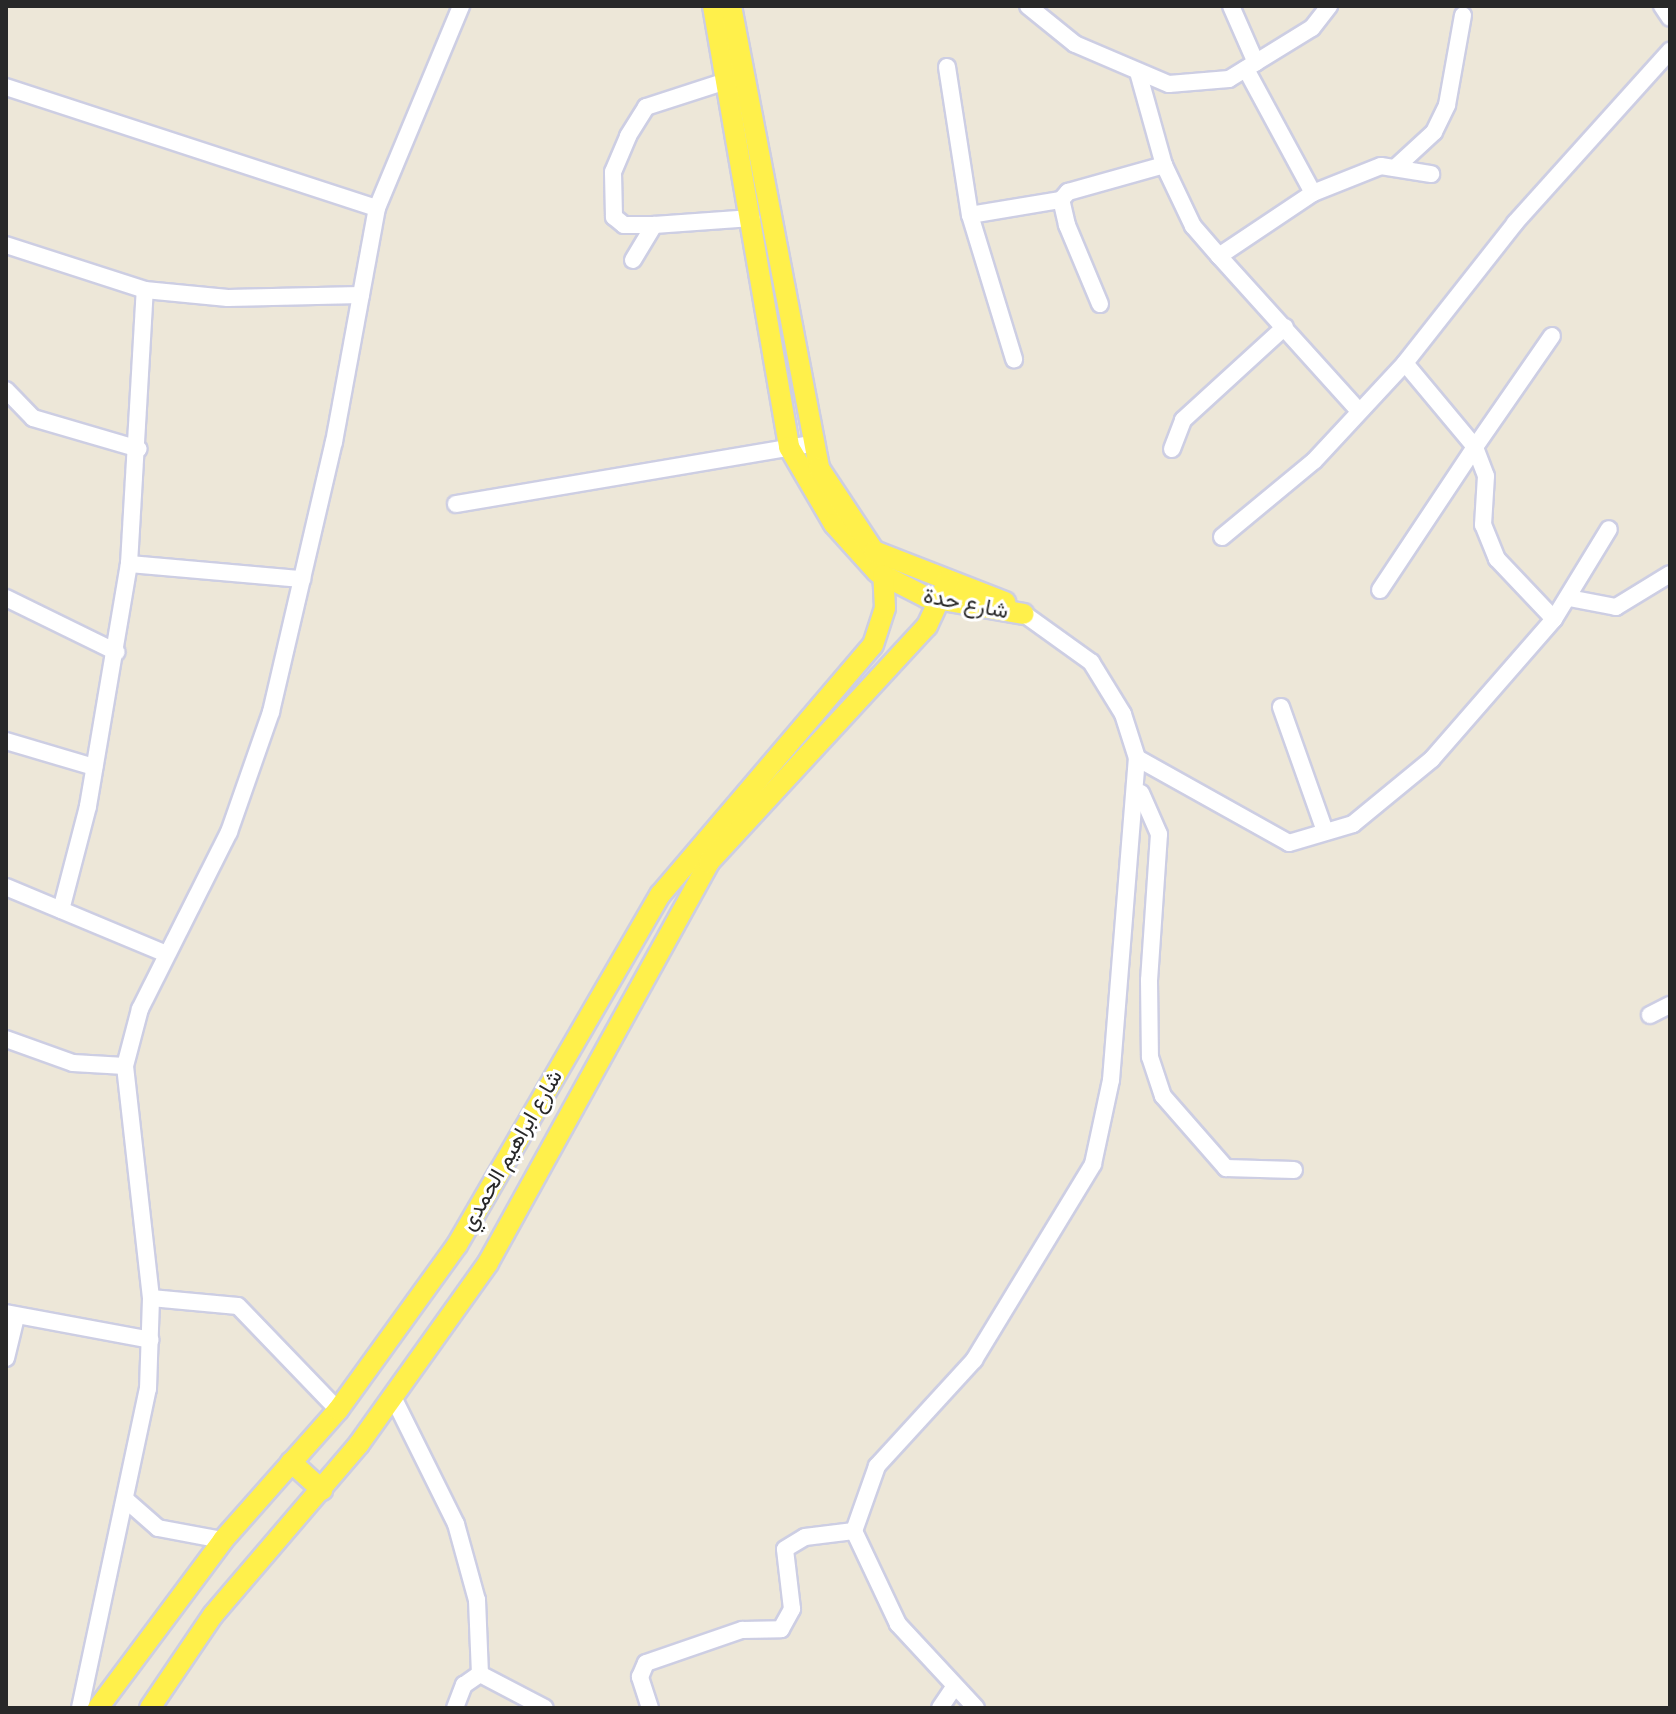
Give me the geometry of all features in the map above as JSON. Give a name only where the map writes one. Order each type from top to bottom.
[{"type":"main road","name":"شارع حدة","points":[[713,6],[735,80],[811,444],[866,544],[944,590],[988,607],[1024,614]]},
{"type":"main road","name":"شارع حدة","points":[[731,6],[735,80],[752,218],[789,447],[834,524],[883,575],[1024,614]]},
{"type":"main road","name":"شارع ابراهيم الحمدي","points":[[98,1708],[223,1540],[338,1410],[457,1245],[636,930],[750,782],[873,645],[885,608],[883,575]]},
{"type":"main road","name":"شارع ابراهيم الحمدي","points":[[150,1708],[213,1615],[322,1490],[393,1397],[488,1263],[709,862],[770,800],[927,626],[944,590]]},
{"type":"main road","points":[[927,626],[988,607]]},
{"type":"main road","points":[[750,782],[770,800]]},
{"type":"main road","points":[[636,930],[661,948]]},
{"type":"main road","points":[[291,1462],[322,1490]]},
{"type":"street","points":[[80,1708],[125,1499],[151,1340],[151,1298],[125,1066],[164,953],[229,832],[271,712],[302,579],[377,208],[461,6]]},
{"type":"street","points":[[1028,6],[1075,44],[1169,84],[1229,79],[1312,28],[1329,6]]},
{"type":"street","points":[[1231,6],[1251,66],[1313,193]]},
{"type":"street","points":[[1662,6],[1670,18]]},
{"type":"street","points":[[1395,168],[1434,132],[1447,105],[1463,15]]},
{"type":"street","points":[[1222,537],[1277,495],[1405,363],[1515,223],[1670,51]]},
{"type":"street","points":[[947,67],[970,215],[1014,359]]},
{"type":"street","points":[[1138,72],[1164,165],[1193,226],[1359,411]]},
{"type":"street","points":[[735,80],[646,107],[628,136],[613,172],[614,217],[624,225],[752,218]]},
{"type":"street","points":[[6,87],[377,208]]},
{"type":"street","points":[[970,215],[1061,200],[1164,165]]},
{"type":"street","points":[[1219,256],[1345,175],[1395,168],[1431,174]]},
{"type":"street","points":[[1061,200],[1100,304]]},
{"type":"street","points":[[633,260],[654,225]]},
{"type":"street","points":[[6,245],[145,290],[228,298],[361,295]]},
{"type":"street","points":[[61,910],[94,767],[129,564],[139,449],[145,290]]},
{"type":"street","points":[[1172,449],[1183,420],[1285,327]]},
{"type":"street","points":[[1380,590],[1552,336]]},
{"type":"street","points":[[1405,363],[1475,447],[1486,476],[1483,525],[1497,559],[1554,619]]},
{"type":"street","points":[[6,390],[33,418],[139,449]]},
{"type":"street","points":[[456,504],[811,444]]},
{"type":"street","points":[[1137,758],[1263,835],[1289,843],[1378,807],[1432,759],[1554,619],[1609,529]]},
{"type":"street","points":[[129,564],[302,579]]},
{"type":"street","points":[[1569,598],[1592,608],[1616,607],[1670,574]]},
{"type":"street","points":[[6,598],[116,652]]},
{"type":"street","points":[[976,1708],[952,1690],[898,1624],[854,1531],[877,1466],[974,1360],[1093,1164],[1111,1080],[1140,791],[1137,758],[1123,714],[1091,662],[1024,614]]},
{"type":"street","points":[[1281,707],[1325,831]]},
{"type":"street","points":[[6,741],[94,767]]},
{"type":"street","points":[[1140,791],[1159,834],[1149,996],[1150,1057],[1163,1096],[1226,1168],[1294,1170]]},
{"type":"street","points":[[6,887],[164,953]]},
{"type":"street","points":[[1650,1015],[1670,1005]]},
{"type":"street","points":[[6,1039],[73,1063],[125,1066]]},
{"type":"street","points":[[151,1298],[238,1306],[338,1410]]},
{"type":"street","points":[[6,1358],[11,1315],[151,1340]]},
{"type":"street","points":[[393,1397],[456,1524],[477,1600],[480,1674]]},
{"type":"street","points":[[125,1499],[158,1528],[223,1540]]},
{"type":"street","points":[[650,1708],[640,1677],[646,1663],[742,1630],[781,1629],[792,1609],[785,1549],[805,1537],[854,1531]]},
{"type":"street","points":[[455,1708],[464,1685],[480,1674]]},
{"type":"street","points":[[480,1674],[545,1708]]},
{"type":"street","points":[[940,1708],[952,1690]]}]
